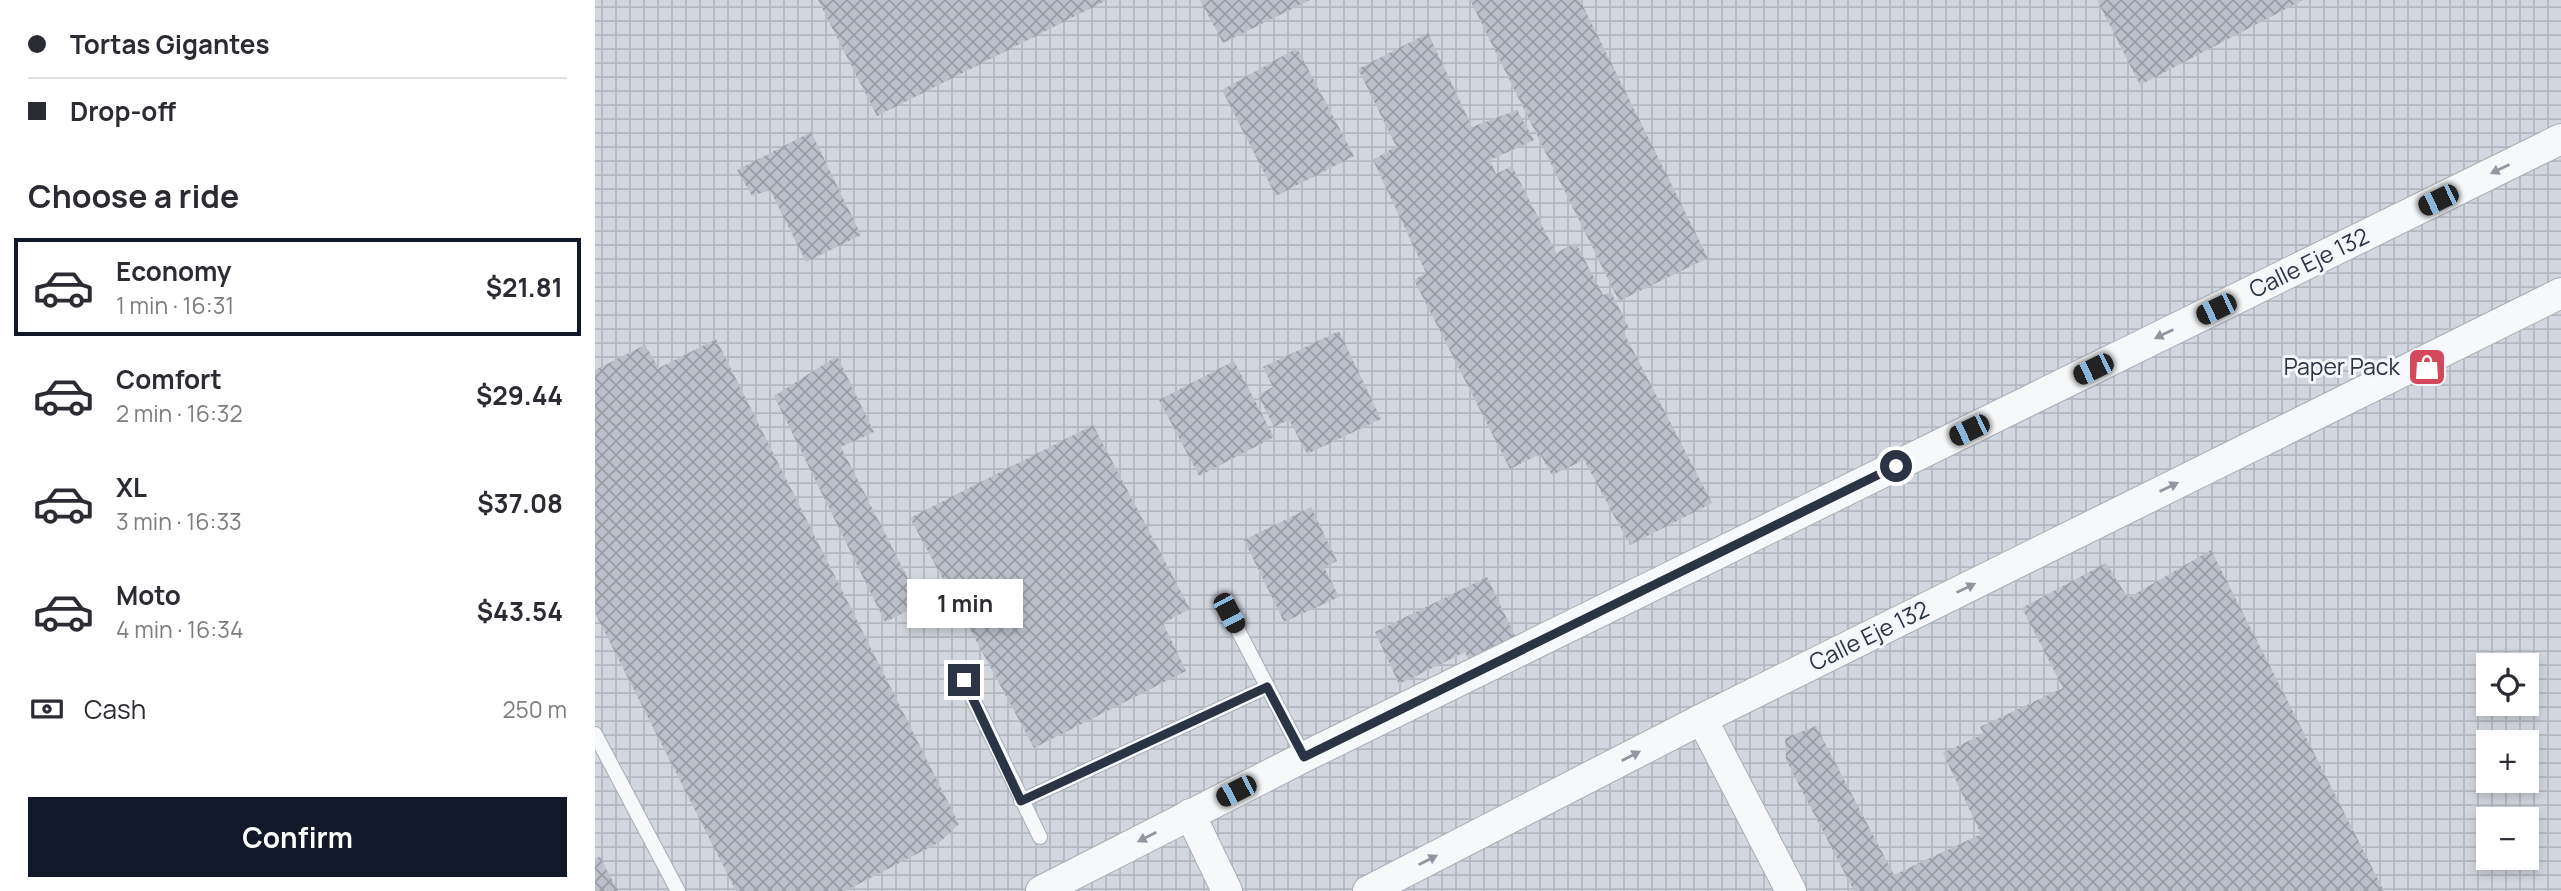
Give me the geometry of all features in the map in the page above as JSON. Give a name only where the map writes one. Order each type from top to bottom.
[{"type":"street","name":"Calle Eje 132","points":[[1041,891],[1304,757],[2561,139]]},
{"type":"street","name":"Calle Eje 132","points":[[1368,891],[1702,719],[2561,293]]},
{"type":"street","points":[[1702,719],[1791,891]]},
{"type":"street","points":[[1190,814],[1227,891]]},
{"type":"lane","points":[[1229,613],[1304,757]]},
{"type":"lane","points":[[964,680],[1040,837]]},
{"type":"lane","points":[[1021,801],[1267,687]]},
{"type":"lane","points":[[595,734],[678,891]]},
{"type":"shaded area","points":[[595,0],[2561,0],[2561,891],[595,891]]},
{"type":"building","points":[[818,0],[1107,0],[877,116]]},
{"type":"building","points":[[1200,0],[1310,0],[1223,43]]},
{"type":"building","points":[[1470,0],[1580,0],[1708,258],[1619,301]]},
{"type":"building","points":[[2097,0],[2303,0],[2140,85]]},
{"type":"building","points":[[1428,33],[1472,127],[1517,110],[1534,140],[1490,160],[1496,174],[1512,166],[1556,253],[1576,243],[1603,295],[1611,292],[1629,328],[1623,331],[1712,503],[1630,545],[1584,460],[1552,475],[1540,454],[1510,469],[1414,280],[1426,273],[1373,160],[1396,146],[1358,69]]},
{"type":"building","points":[[1297,48],[1354,156],[1276,196],[1222,90]]},
{"type":"building","points":[[811,132],[861,235],[806,262],[770,190],[752,196],[737,170]]},
{"type":"building","points":[[1339,331],[1381,419],[1307,454],[1289,420],[1274,427],[1258,395],[1273,387],[1263,367]]},
{"type":"building","points":[[716,339],[959,824],[940,842],[845,891],[736,891],[595,613],[595,370],[645,345],[659,368]]},
{"type":"building","points":[[837,356],[874,432],[841,447],[921,604],[885,622],[774,396]]},
{"type":"building","points":[[1234,361],[1274,437],[1199,476],[1159,400]]},
{"type":"building","points":[[1093,425],[1190,609],[1163,623],[1186,671],[1034,748],[910,518]]},
{"type":"building","points":[[1311,507],[1337,561],[1324,567],[1339,597],[1284,622],[1244,540]]},
{"type":"building","points":[[2211,550],[2384,891],[1854,891],[1786,760],[1785,738],[1816,726],[1894,875],[1981,834],[1943,753],[1983,734],[1980,727],[2063,688],[2022,608],[2106,563],[2128,598]]},
{"type":"building","points":[[1487,577],[1515,636],[1469,660],[1465,652],[1399,684],[1375,632]]},
{"type":"building","points":[[600,857],[618,891],[595,891],[595,858]]},
{"type":"place","name":"Paper Pack","points":[[2427,367]]},
{"type":"route","points":[[964,680],[1021,801],[1267,687],[1304,757],[1896,466]]}]
